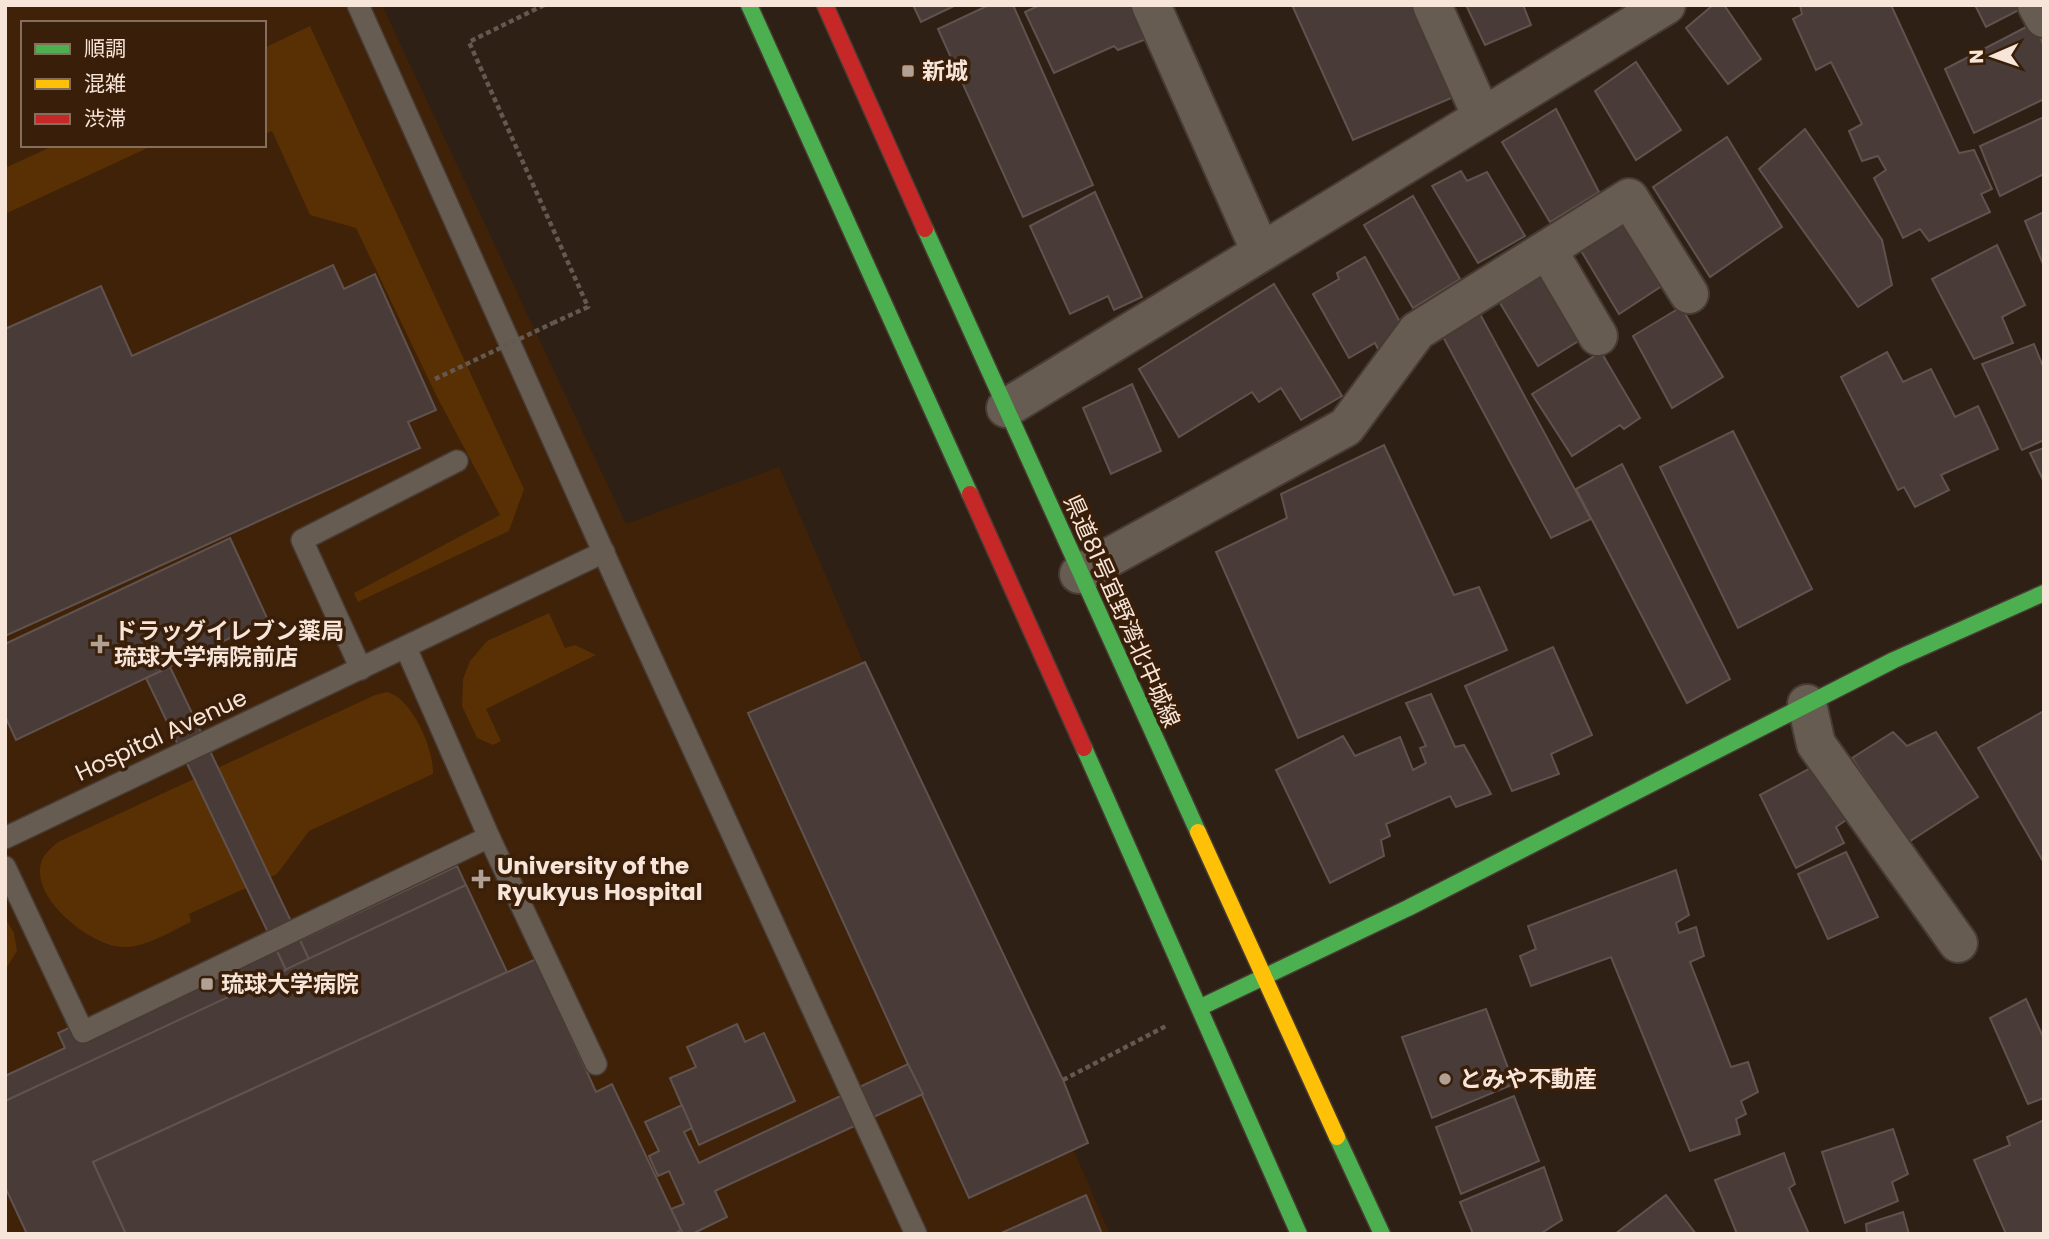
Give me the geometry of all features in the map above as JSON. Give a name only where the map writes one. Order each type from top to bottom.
[{"type":"main road","points":[[749,5],[1200,1007],[1299,1234]]},
{"type":"main road","name":"県道81号宜野湾北中城線","points":[[825,5],[1079,574],[1382,1234]]},
{"type":"main road","points":[[1200,1007],[1265,978],[1807,704],[2003,609],[2044,593]]},
{"type":"street","points":[[1151,5],[1261,252]]},
{"type":"street","points":[[1432,5],[1482,117]]},
{"type":"street","points":[[1006,408],[1666,5]]},
{"type":"street","points":[[2037,5],[2044,18]]},
{"type":"street","points":[[1079,574],[1346,426],[1417,331],[1629,198],[1689,294]]},
{"type":"street","points":[[1548,251],[1598,336]]},
{"type":"street","points":[[1807,704],[1816,744],[1958,943]]},
{"type":"lane","points":[[358,5],[604,552],[916,1234]]},
{"type":"lane","points":[[361,669],[302,540],[457,461]]},
{"type":"lane","name":"Hospital Avenue","points":[[5,838],[604,552]]},
{"type":"lane","points":[[406,648],[489,837],[596,1064]]},
{"type":"lane","points":[[5,867],[83,1032],[489,837]]},
{"type":"path","points":[[435,379],[588,307],[468,41],[544,5]]},
{"type":"path","points":[[1063,1080],[1200,1007]]},
{"type":"shaded area","name":"University of the Ryukyus Hospital","points":[[5,5],[382,5],[626,524],[779,467],[1110,1234],[5,1234]]},
{"type":"shaded area","points":[[310,26],[524,489],[509,531],[358,602],[354,593],[500,515],[437,397],[356,228],[310,215],[272,131],[266,133],[266,47]]},
{"type":"shaded area","points":[[51,147],[150,147],[5,214],[5,168]]},
{"type":"shaded area","points":[[549,613],[565,648],[575,645],[596,655],[486,709],[501,741],[493,745],[477,738],[462,706],[463,679],[470,661],[487,641]]},
{"type":"shaded area","points":[[387,692],[405,704],[420,726],[430,751],[433,774],[309,831],[277,874],[189,914],[191,922],[164,936],[144,944],[124,947],[114,946],[90,936],[65,917],[46,894],[40,868],[46,853],[58,842],[375,695]]},
{"type":"shaded area","points":[[5,918],[14,933],[17,951],[7,967]]},
{"type":"building","points":[[913,5],[956,5],[921,22]]},
{"type":"building","points":[[989,5],[1013,5],[1093,185],[1023,217],[938,29]]},
{"type":"building","points":[[1040,5],[1135,5],[1149,38],[1118,50],[1114,46],[1054,73],[1025,12]]},
{"type":"building","points":[[1292,5],[1416,5],[1456,96],[1353,140]]},
{"type":"building","points":[[1466,5],[1523,5],[1531,25],[1485,45]]},
{"type":"building","points":[[1713,5],[1724,5],[1761,59],[1728,84],[1686,28]]},
{"type":"building","points":[[1800,5],[1891,5],[1959,153],[1974,150],[1992,189],[1981,194],[1990,212],[1929,241],[1920,229],[1903,238],[1874,178],[1886,170],[1878,156],[1862,161],[1849,131],[1862,124],[1831,62],[1816,70],[1793,19],[1802,14]]},
{"type":"building","points":[[1975,5],[2018,5],[2021,9],[1986,27]]},
{"type":"building","points":[[2034,23],[2044,46],[2044,99],[1974,133],[1945,69]]},
{"type":"building","points":[[1636,62],[1681,130],[1636,160],[1595,91]]},
{"type":"building","points":[[1556,109],[1599,192],[1550,222],[1502,142]]},
{"type":"building","points":[[2044,117],[2044,174],[2000,196],[1980,146]]},
{"type":"building","points":[[1805,129],[1882,240],[1892,285],[1858,307],[1759,169]]},
{"type":"building","points":[[1727,137],[1782,227],[1710,277],[1653,187]]},
{"type":"building","points":[[1461,171],[1467,181],[1487,172],[1525,236],[1478,263],[1432,186]]},
{"type":"building","points":[[1095,192],[1142,297],[1114,310],[1108,296],[1070,314],[1030,226]]},
{"type":"building","points":[[1413,196],[1460,279],[1413,308],[1364,225]]},
{"type":"building","points":[[2044,212],[2044,264],[2043,264],[2025,221]]},
{"type":"building","points":[[1630,218],[1668,282],[1619,314],[1580,249]]},
{"type":"building","points":[[1997,245],[2025,305],[2002,317],[2013,343],[1974,359],[1932,279]]},
{"type":"building","points":[[1365,257],[1406,333],[1378,349],[1375,343],[1349,358],[1313,294],[1339,279],[1337,273]]},
{"type":"building","points":[[333,265],[344,289],[375,274],[436,410],[408,422],[420,448],[5,636],[5,329],[101,286],[132,356]]},
{"type":"building","points":[[1546,273],[1585,337],[1538,366],[1500,303]]},
{"type":"building","points":[[1274,284],[1342,396],[1301,420],[1281,388],[1259,402],[1252,392],[1179,437],[1139,369]]},
{"type":"building","points":[[1681,307],[1723,377],[1672,408],[1633,336]]},
{"type":"building","points":[[1480,314],[1591,519],[1551,538],[1442,335]]},
{"type":"building","points":[[2034,344],[2044,369],[2044,440],[2022,450],[1982,364]]},
{"type":"building","points":[[1601,352],[1640,418],[1624,429],[1620,425],[1572,456],[1532,394]]},
{"type":"building","points":[[1887,352],[1903,382],[1931,369],[1955,417],[1978,406],[1998,449],[1941,475],[1949,490],[1915,507],[1904,487],[1898,490],[1841,377]]},
{"type":"building","points":[[1132,384],[1161,451],[1111,474],[1083,408]]},
{"type":"building","points":[[1733,431],[1812,589],[1738,628],[1660,467]]},
{"type":"building","points":[[1384,445],[1454,595],[1479,587],[1507,650],[1298,738],[1216,552],[1287,518],[1281,494]]},
{"type":"building","points":[[2044,448],[2044,482],[2030,453]]},
{"type":"building","points":[[1622,464],[1730,679],[1687,703],[1576,489]]},
{"type":"building","points":[[230,538],[268,620],[16,740],[5,716],[5,644]]},
{"type":"building","points":[[1553,647],[1592,735],[1551,754],[1559,774],[1512,791],[1465,686]]},
{"type":"building","points":[[865,662],[1063,1080],[1088,1143],[969,1198],[748,713]]},
{"type":"building","points":[[170,667],[309,959],[286,970],[146,678]]},
{"type":"building","points":[[1431,694],[1455,747],[1464,745],[1491,794],[1456,807],[1450,796],[1386,824],[1390,836],[1381,840],[1384,856],[1330,883],[1276,770],[1343,736],[1355,756],[1400,737],[1413,770],[1426,763],[1420,748],[1426,746],[1406,703]]},
{"type":"building","points":[[2044,711],[2044,863],[1978,748]]},
{"type":"building","points":[[1893,732],[1907,746],[1936,732],[1978,797],[1907,843],[1852,758]]},
{"type":"building","points":[[1818,764],[1849,818],[1836,827],[1844,843],[1796,868],[1760,795]]},
{"type":"building","points":[[1846,852],[1878,917],[1828,939],[1798,874]]},
{"type":"building","points":[[457,866],[466,885],[309,959],[300,940]]},
{"type":"building","points":[[1676,870],[1689,915],[1676,923],[1679,933],[1696,927],[1704,956],[1690,962],[1731,1067],[1748,1062],[1758,1092],[1741,1101],[1746,1114],[1736,1119],[1740,1134],[1690,1151],[1611,957],[1531,986],[1520,956],[1536,949],[1528,926]]},
{"type":"building","points":[[466,885],[507,972],[93,1162],[126,1234],[27,1234],[5,1187],[5,1101]]},
{"type":"building","points":[[239,949],[276,949],[286,970],[5,1101],[5,1076],[65,1048],[58,1033]]},
{"type":"building","points":[[536,959],[596,1092],[612,1084],[681,1230],[674,1234],[126,1234],[93,1162]]},
{"type":"building","points":[[2026,999],[2044,1039],[2044,1098],[2028,1104],[1990,1018]]},
{"type":"building","points":[[1486,1009],[1514,1084],[1432,1118],[1402,1037]]},
{"type":"building","points":[[737,1024],[745,1042],[764,1033],[795,1101],[699,1145],[670,1078],[696,1067],[687,1047]]},
{"type":"building","points":[[908,1064],[923,1094],[715,1191],[727,1217],[692,1234],[683,1234],[671,1209],[684,1204],[669,1171],[658,1176],[649,1156],[659,1151],[645,1122],[682,1105],[692,1128],[684,1132],[699,1163]]},
{"type":"building","points":[[1514,1096],[1539,1161],[1461,1194],[1436,1127]]},
{"type":"building","points":[[2044,1120],[2044,1234],[2006,1234],[1974,1160],[2010,1145],[2007,1137]]},
{"type":"building","points":[[1893,1129],[1908,1174],[1892,1182],[1898,1201],[1845,1223],[1822,1152]]},
{"type":"building","points":[[1784,1153],[1795,1184],[1789,1188],[1809,1234],[1737,1234],[1715,1180]]},
{"type":"building","points":[[1544,1167],[1562,1220],[1540,1234],[1473,1234],[1460,1202]]},
{"type":"building","points":[[1086,1195],[1102,1234],[999,1234]]},
{"type":"building","points":[[1666,1195],[1696,1234],[1615,1234]]},
{"type":"building","points":[[1903,1212],[1909,1234],[1867,1234],[1866,1224]]},
{"type":"traffic: fast","points":[[749,5],[970,494]]},
{"type":"traffic: fast","points":[[925,229],[1198,832]]},
{"type":"traffic: fast","points":[[1201,1007],[1408,908],[1894,660],[2044,593]]},
{"type":"traffic: fast","points":[[1084,748],[1299,1234]]},
{"type":"traffic: fast","points":[[1337,1137],[1382,1234]]},
{"type":"traffic: slow","points":[[1198,832],[1337,1137]]},
{"type":"traffic: jam","points":[[825,5],[925,229]]},
{"type":"traffic: jam","points":[[970,494],[1084,748]]},
{"type":"place","name":"新城","points":[[908,71]]},
{"type":"place","name":"ドラッグイレブン薬局 琉球大学病院前店","points":[[100,644]]},
{"type":"place","name":"University of the Ryukyus Hospital","points":[[481,879]]},
{"type":"place","name":"琉球大学病院","points":[[207,984]]},
{"type":"place","name":"とみや不動産","points":[[1445,1079]]}]
